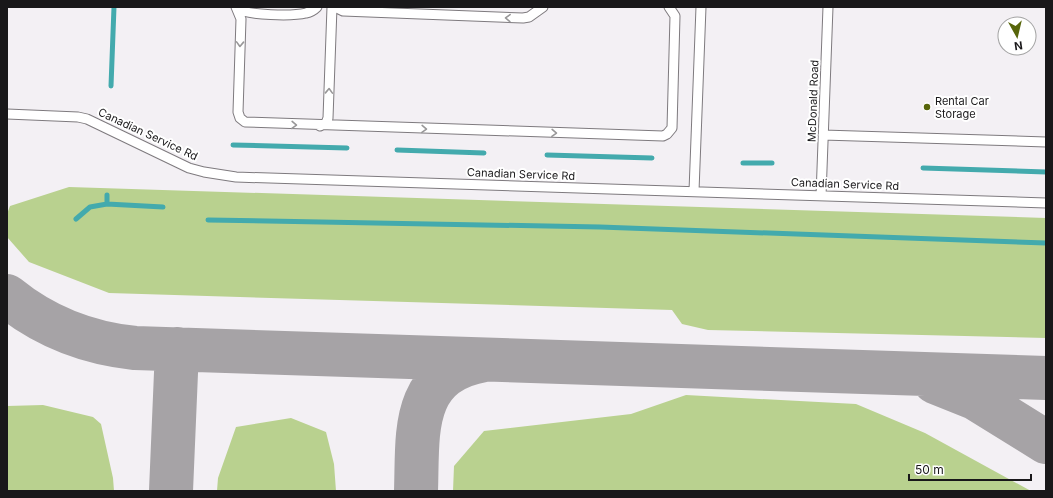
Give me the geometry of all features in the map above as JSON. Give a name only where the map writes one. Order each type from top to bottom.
[{"type":"lane","points":[[236,7],[248,13],[299,14],[310,12],[317,7]]},
{"type":"lane","points":[[236,7],[241,19],[238,112],[240,118],[249,124],[663,136],[672,128],[675,16],[669,7]]},
{"type":"lane","points":[[320,126],[326,123],[328,118],[332,7]]},
{"type":"lane","points":[[335,7],[343,11],[523,18],[529,17],[543,7]]},
{"type":"lane","points":[[694,191],[701,7]]},
{"type":"lane","name":"McDonald Road","points":[[821,196],[828,7]]},
{"type":"lane","name":"Canadian Service Rd","points":[[7,114],[78,117],[87,119],[189,168],[218,175],[1046,203]]},
{"type":"lane","points":[[823,135],[1046,142]]},
{"type":"green space","points":[[69,187],[1046,218],[1046,338],[708,330],[682,324],[672,310],[109,293],[29,262],[7,237],[7,214],[10,206]]},
{"type":"green space","points":[[686,395],[856,404],[925,433],[1031,491],[453,491],[454,466],[484,431],[631,414]]},
{"type":"green space","points":[[43,405],[93,417],[101,424],[113,478],[114,491],[7,491],[7,406]]},
{"type":"green space","points":[[291,418],[326,432],[334,464],[336,491],[217,491],[218,478],[236,427]]},
{"type":"waterway","points":[[111,86],[114,7]]},
{"type":"waterway","points":[[233,145],[347,148]]},
{"type":"waterway","points":[[397,150],[484,153]]},
{"type":"waterway","points":[[547,155],[652,158]]},
{"type":"waterway","points":[[743,163],[772,163]]},
{"type":"waterway","points":[[923,168],[1046,172]]},
{"type":"waterway","points":[[107,195],[107,204]]},
{"type":"waterway","points":[[76,219],[90,207],[107,204],[163,207]]},
{"type":"waterway","points":[[208,220],[600,227],[1046,243]]},
{"type":"taxiway","points":[[7,296],[21,307],[67,332],[83,338],[117,346],[135,348],[1046,378]]},
{"type":"taxiway","points":[[171,491],[177,349]]},
{"type":"taxiway","points":[[416,491],[419,427],[423,409],[430,392],[442,378],[460,367],[484,360]]},
{"type":"taxiway","points":[[935,382],[975,398],[1046,442]]},
{"type":"place","name":"Rental Car Storage","points":[[927,107]]}]
